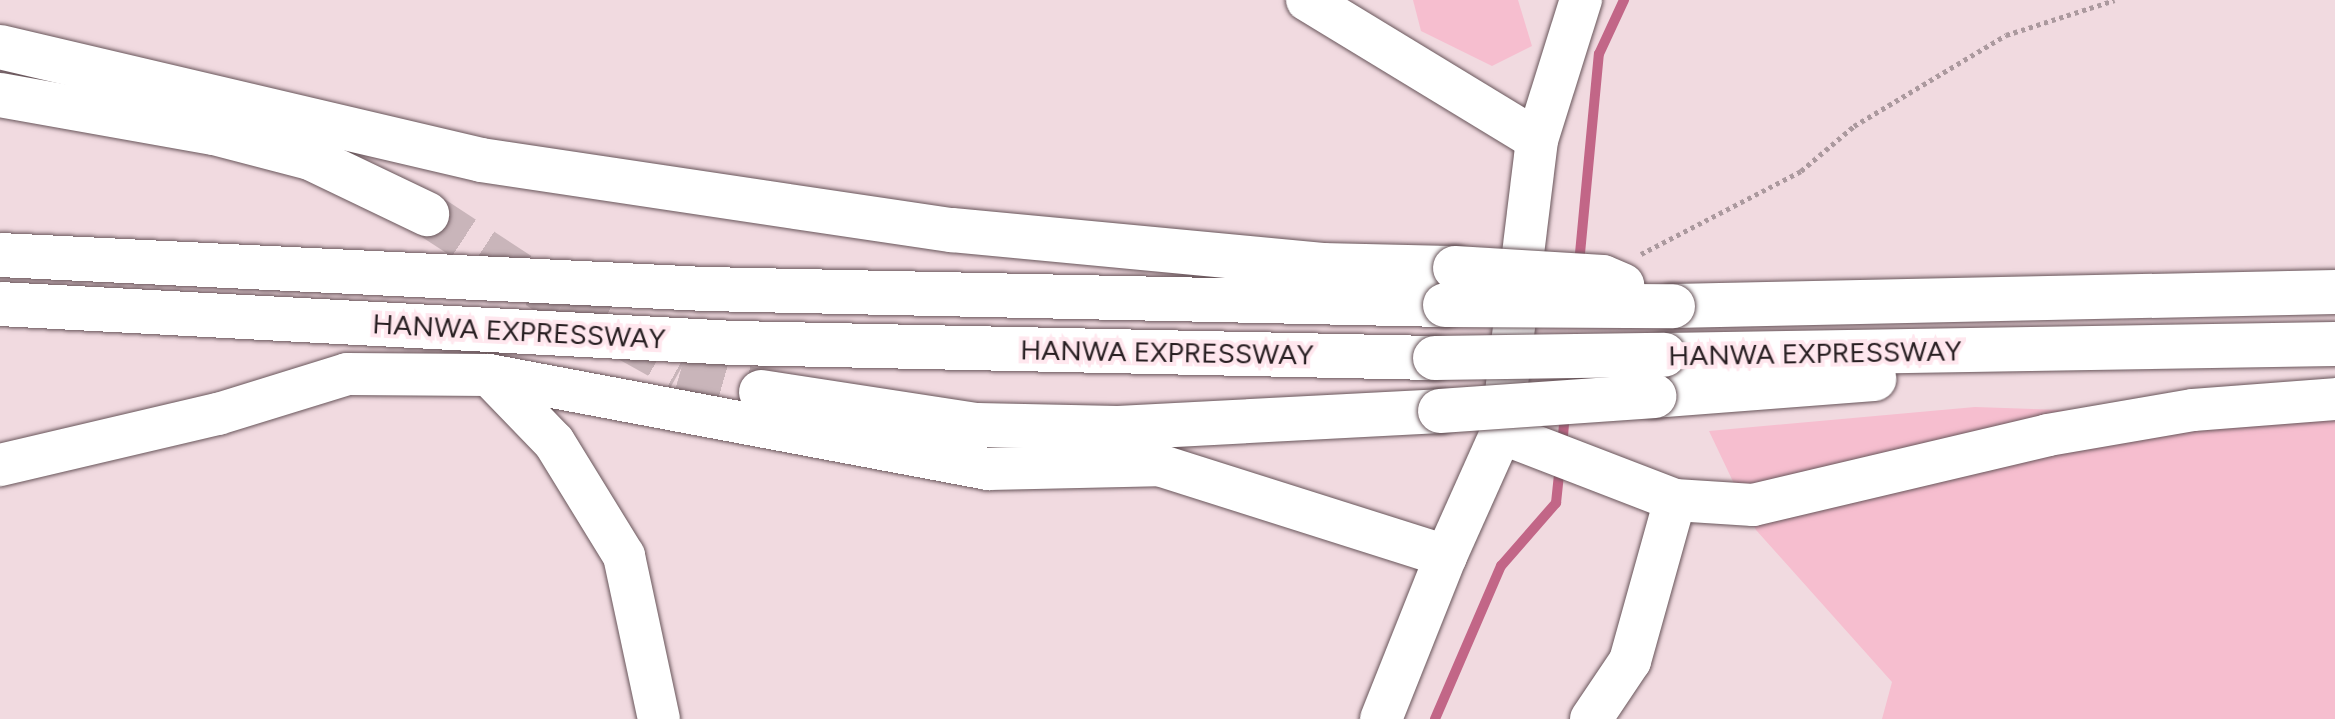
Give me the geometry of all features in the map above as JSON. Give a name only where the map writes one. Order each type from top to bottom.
[{"type":"highway","points":[[0,47],[481,160],[952,230],[1322,265],[1450,286]]},
{"type":"highway","points":[[0,95],[214,133],[310,158],[427,214]]},
{"type":"highway","name":"HANWA EXPRESSWAY","points":[[0,255],[706,289],[1450,286],[1673,306],[2335,292]]},
{"type":"highway","name":"HANWA EXPRESSWAY","points":[[0,304],[735,343],[1435,358],[1659,376]]},
{"type":"highway","points":[[761,392],[977,425],[1118,428],[1440,411],[1659,376],[2335,344]]},
{"type":"street","points":[[1307,0],[1537,140]]},
{"type":"street","points":[[1381,719],[1446,556],[1501,433],[1537,140],[1581,0]]},
{"type":"street","points":[[0,465],[218,414],[347,374],[489,375],[988,469],[1159,465],[1446,556]]},
{"type":"street","points":[[489,375],[554,442],[624,556],[659,719]]},
{"type":"street","points":[[1501,433],[1675,500],[1753,505],[2048,435],[2193,410],[2335,399]]},
{"type":"street","points":[[1591,719],[1630,661],[1675,500]]},
{"type":"path","points":[[1628,260],[1801,171],[1854,126],[2006,35],[2115,0]]},
{"type":"shaded area","points":[[1413,0],[1518,0],[1532,46],[1492,66],[1421,31]]},
{"type":"shaded area","points":[[1975,407],[2335,419],[2335,719],[1882,719],[1892,682],[1756,530],[1709,431]]},
{"type":"waterway","points":[[1579,264],[1599,54],[1624,0]]},
{"type":"waterway","points":[[1562,447],[1565,411]]},
{"type":"waterway","points":[[1435,719],[1501,566],[1556,503],[1560,467]]},
{"type":"tunnel","points":[[427,214],[563,303],[681,369],[761,392]]}]
